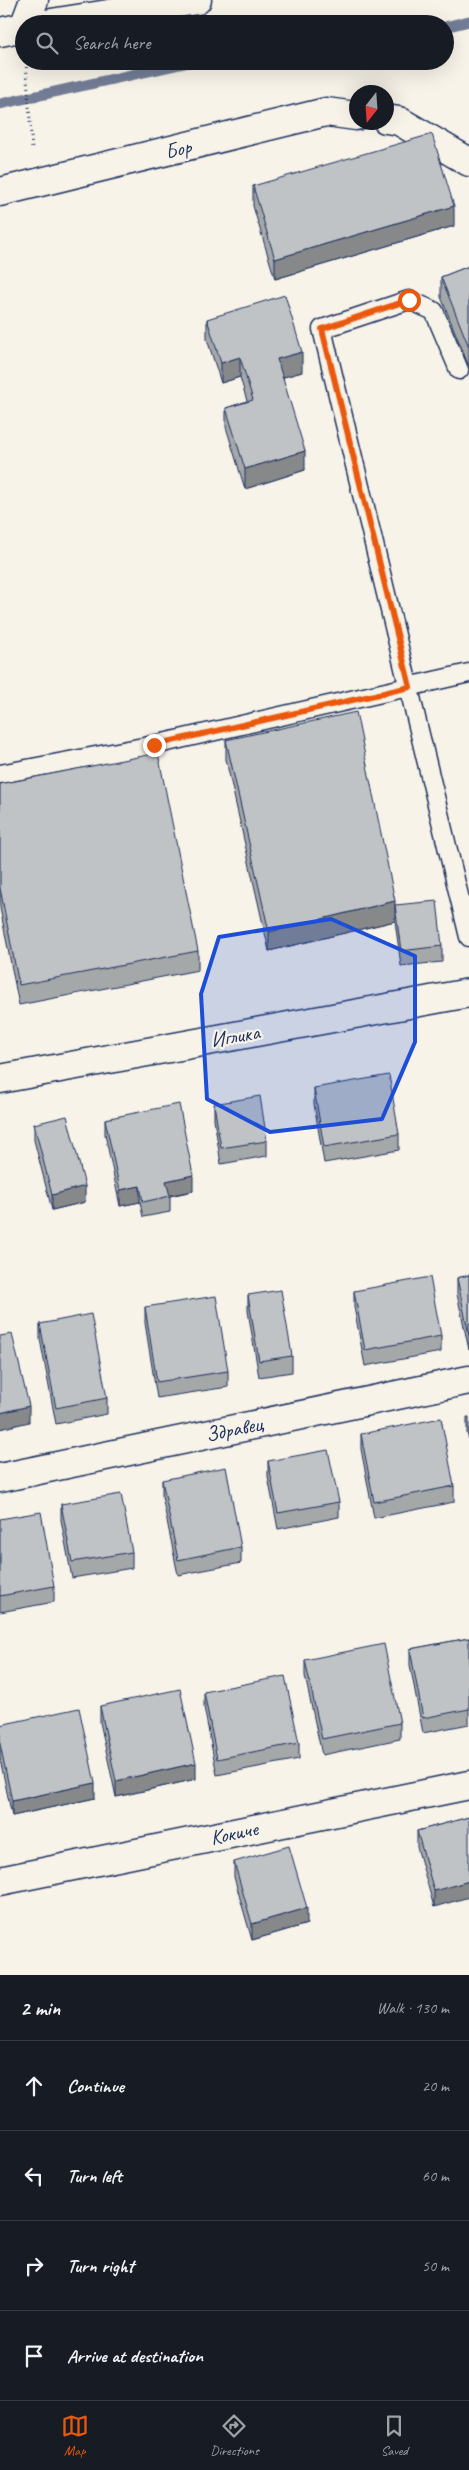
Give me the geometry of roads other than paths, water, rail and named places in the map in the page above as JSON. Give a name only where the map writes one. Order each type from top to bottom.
[{"type":"street","points":[[28,15],[34,0]]},
{"type":"street","points":[[102,15],[197,0]]},
{"type":"street","points":[[0,32],[15,28]]},
{"type":"street","name":"Бор","points":[[0,192],[326,112],[349,115]]},
{"type":"street","points":[[394,121],[398,121],[469,162]]},
{"type":"street","name":"Иглика","points":[[0,1079],[469,993]]},
{"type":"street","name":"Здравец","points":[[0,1478],[469,1380]]},
{"type":"street","name":"Кокиче","points":[[0,1881],[469,1786]]},
{"type":"lane","points":[[459,370],[434,311],[409,300],[322,329],[469,937]]},
{"type":"lane","points":[[0,774],[154,745],[469,673]]},
{"type":"waterway","points":[[454,25],[469,21]]},
{"type":"waterway","points":[[0,104],[153,70]]}]
